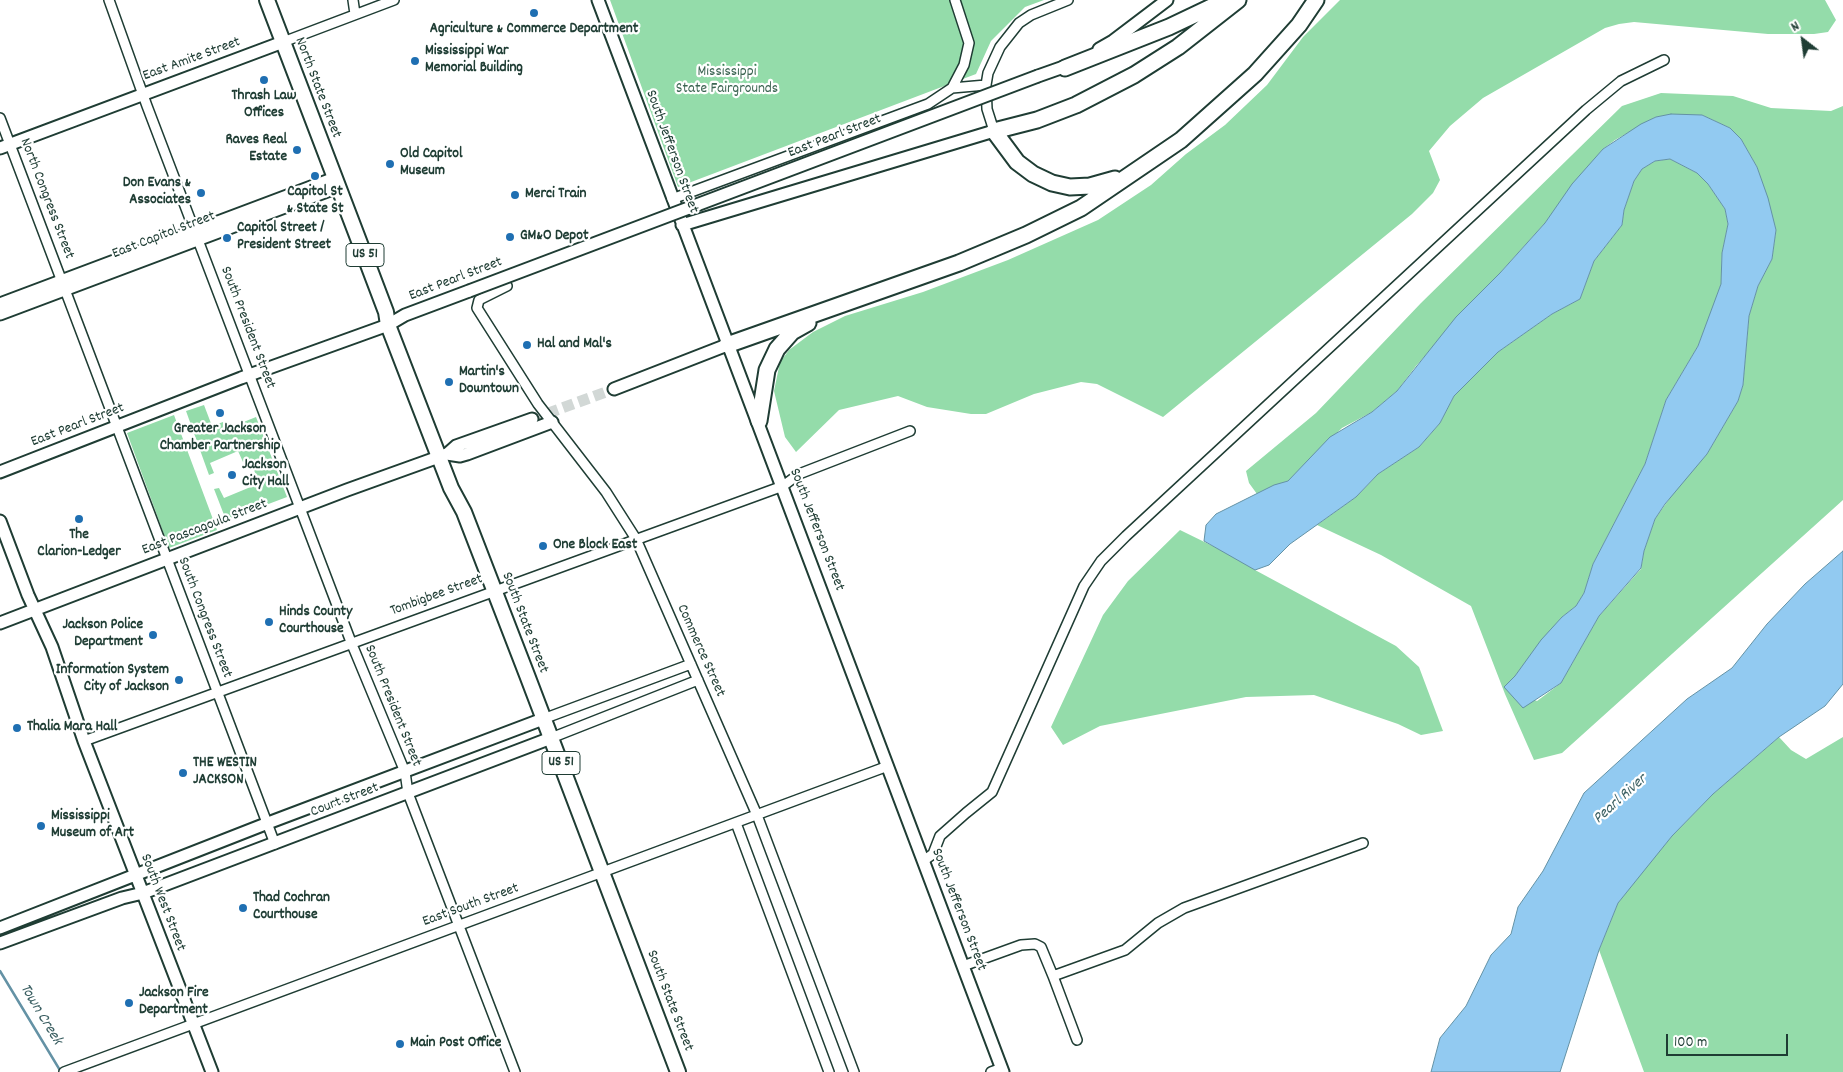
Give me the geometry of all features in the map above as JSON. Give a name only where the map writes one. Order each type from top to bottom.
[{"type":"highway","points":[[1065,68],[1169,27],[1226,0]]},
{"type":"highway","points":[[1129,176],[1090,186],[1070,187],[1052,184],[1016,162],[994,131],[1037,120],[1076,105],[1134,75],[1178,47],[1238,0]]},
{"type":"highway","points":[[727,345],[959,263],[1026,235],[1081,208],[1181,140],[1255,74],[1299,25],[1316,0]]},
{"type":"highway","points":[[759,421],[767,370],[777,349],[792,332],[830,309]]},
{"type":"main road","name":"North State Street","points":[[267,0],[336,182]]},
{"type":"main road","name":"South State Street","points":[[336,182],[386,312],[388,325],[442,455],[451,488],[464,512],[678,1072]]},
{"type":"street","name":"South President Street","points":[[109,0],[351,642],[405,772],[408,793],[515,1072]]},
{"type":"street","points":[[353,0],[355,14]]},
{"type":"street","name":"East Amite Street","points":[[5,146],[394,0]]},
{"type":"street","name":"South Jefferson Street","points":[[598,0],[727,345],[759,421],[924,861],[999,1071]]},
{"type":"street","points":[[672,199],[928,104],[952,88],[964,66],[969,43],[955,0]]},
{"type":"street","points":[[682,225],[994,131],[987,109],[986,85],[988,73],[1000,46],[1019,23],[1031,15],[1068,0]]},
{"type":"street","name":"East Pearl Street","points":[[0,472],[250,375],[388,325],[405,315],[469,290],[1038,76],[1065,68],[1114,41],[1167,0]]},
{"type":"street","points":[[924,861],[933,854],[940,836],[966,812],[992,792],[1084,586],[1101,561],[1586,110],[1621,81],[1664,60]]},
{"type":"street","points":[[952,88],[986,85]]},
{"type":"street","name":"North Congress Street","points":[[0,118],[5,146],[64,285]]},
{"type":"street","name":"East Capitol Street","points":[[0,314],[64,285],[336,182]]},
{"type":"street","name":"East Capitol Street","points":[[0,304],[64,285]]},
{"type":"street","name":"South Congress Street","points":[[64,285],[275,844]]},
{"type":"street","name":"Commerce Street","points":[[507,286],[479,300],[477,308],[538,404],[606,492],[636,539],[757,815],[854,1072]]},
{"type":"street","points":[[614,389],[727,345]]},
{"type":"street","name":"East Pascagoula Street","points":[[0,623],[442,455],[456,446],[532,419]]},
{"type":"street","points":[[442,455],[460,456],[467,454],[552,422]]},
{"type":"street","name":"Tombigbee Street","points":[[84,741],[783,486],[799,474],[910,431]]},
{"type":"street","name":"South West Street","points":[[0,521],[34,610],[52,648],[84,741],[212,1072]]},
{"type":"street","name":"Court Street","points":[[0,928],[268,823],[691,664]]},
{"type":"street","name":"Court Street","points":[[3,943],[122,898],[143,893],[275,844],[698,680]]},
{"type":"street","name":"East South Street","points":[[64,1072],[888,766]]},
{"type":"street","points":[[736,823],[829,1072]]},
{"type":"street","points":[[1053,976],[1125,950],[1158,923],[1184,908],[1363,843]]},
{"type":"street","points":[[963,966],[1021,946],[1035,944],[1041,947],[1077,1040]]},
{"type":"green space","name":"Mississippi State Fairgrounds","points":[[610,0],[1044,0],[1025,7],[991,41],[976,74],[678,187]]},
{"type":"green space","points":[[1340,0],[1825,0],[1836,20],[1828,32],[1814,34],[1768,34],[1634,22],[1619,24],[1605,28],[1483,98],[1450,126],[1429,151],[1440,180],[1433,193],[1412,214],[1163,417],[1097,384],[1081,382],[1034,394],[986,414],[971,414],[927,407],[898,396],[839,410],[796,452],[785,437],[774,391],[780,362],[789,350],[813,332],[845,316],[923,292],[1008,260],[1098,220],[1151,185],[1186,154],[1225,125],[1267,85],[1303,37]]},
{"type":"green space","points":[[1661,93],[1733,96],[1771,108],[1831,111],[1843,106],[1843,500],[1562,753],[1534,760],[1505,694],[1471,606],[1381,555],[1317,525],[1356,497],[1378,474],[1419,447],[1440,423],[1454,396],[1498,352],[1552,314],[1580,299],[1594,261],[1622,225],[1624,210],[1634,181],[1642,169],[1655,161],[1670,159],[1697,173],[1708,184],[1725,209],[1728,224],[1722,253],[1721,284],[1716,299],[1698,346],[1666,400],[1645,464],[1593,564],[1584,593],[1576,606],[1562,617],[1504,687],[1537,701],[1561,683],[1599,616],[1641,569],[1644,551],[1655,519],[1684,478],[1707,454],[1738,401],[1743,385],[1749,316],[1758,286],[1772,259],[1776,230],[1757,167],[1741,139],[1730,128],[1702,115],[1656,117],[1615,140],[1603,149],[1545,223],[1416,366],[1397,391],[1372,412],[1342,428],[1288,481],[1257,494],[1249,483],[1246,471],[1316,413],[1421,303],[1622,106]]},
{"type":"green space","points":[[204,405],[212,426],[223,422],[226,429],[256,417],[287,497],[226,520],[214,489],[219,488],[224,498],[253,486],[250,477],[256,475],[250,460],[243,462],[238,451],[210,463],[214,473],[209,475],[186,411]]},
{"type":"green space","points":[[174,415],[217,530],[169,548],[127,433]]},
{"type":"green space","points":[[1180,530],[1231,555],[1255,570],[1396,646],[1419,667],[1443,731],[1421,735],[1398,724],[1314,695],[1246,697],[1100,726],[1063,745],[1051,727],[1103,615],[1128,581]]},
{"type":"green space","points":[[1779,737],[1791,750],[1806,759],[1843,737],[1843,1072],[1644,1072],[1599,950],[1618,903],[1672,836],[1713,794]]},
{"type":"water","points":[[1671,114],[1702,115],[1730,128],[1741,139],[1757,167],[1768,198],[1776,230],[1772,259],[1758,286],[1749,316],[1743,385],[1738,401],[1707,454],[1665,504],[1655,519],[1644,551],[1641,568],[1599,616],[1561,683],[1523,708],[1504,687],[1515,676],[1541,640],[1562,617],[1576,606],[1584,593],[1593,564],[1645,464],[1666,400],[1698,346],[1721,284],[1722,253],[1728,224],[1725,209],[1708,184],[1697,173],[1670,159],[1655,161],[1642,169],[1634,181],[1624,210],[1622,225],[1594,261],[1580,299],[1552,314],[1498,352],[1454,396],[1440,423],[1419,447],[1378,474],[1356,497],[1290,544],[1269,565],[1255,570],[1204,541],[1206,525],[1216,514],[1274,485],[1288,481],[1330,437],[1372,412],[1397,391],[1456,317],[1500,273],[1545,223],[1572,184],[1603,149],[1641,124],[1656,117]]},
{"type":"water","name":"Pearl River","points":[[1843,551],[1843,684],[1825,706],[1779,737],[1713,794],[1672,836],[1618,903],[1599,950],[1560,1072],[1431,1072],[1440,1038],[1466,1006],[1491,955],[1511,934],[1518,907],[1543,871],[1584,793],[1687,699],[1732,668],[1767,624],[1805,584]]},
{"type":"waterway","name":"Town Creek","points":[[0,971],[61,1072]]},
{"type":"tunnel","points":[[532,419],[614,389]]},
{"type":"place","name":"Agriculture & Commerce Department","points":[[534,13]]},
{"type":"place","name":"Mississippi War Memorial Building","points":[[415,61]]},
{"type":"place","name":"Thrash Law Offices","points":[[264,80]]},
{"type":"place","name":"Raves Real Estate","points":[[297,150]]},
{"type":"place","name":"Old Capitol Museum","points":[[390,164]]},
{"type":"place","name":"Capitol St & State St","points":[[315,176]]},
{"type":"place","name":"Don Evans & Associates","points":[[201,193]]},
{"type":"place","name":"Merci Train","points":[[515,195]]},
{"type":"place","name":"GM&O Depot","points":[[510,237]]},
{"type":"place","name":"Capitol Street / President Street","points":[[227,238]]},
{"type":"place","name":"Hal and Mal's","points":[[527,345]]},
{"type":"place","name":"Martin's Downtown","points":[[449,382]]},
{"type":"place","name":"Greater Jackson Chamber Partnership","points":[[220,413]]},
{"type":"place","name":"Jackson City Hall","points":[[232,475]]},
{"type":"place","name":"The Clarion-Ledger","points":[[79,519]]},
{"type":"place","name":"One Block East","points":[[543,546]]},
{"type":"place","name":"Hinds County Courthouse","points":[[269,622]]},
{"type":"place","name":"Jackson Police Department","points":[[153,635]]},
{"type":"place","name":"Information System City of Jackson","points":[[179,680]]},
{"type":"place","name":"Thalia Mara Hall","points":[[17,728]]},
{"type":"place","name":"THE WESTIN JACKSON","points":[[183,773]]},
{"type":"place","name":"Mississippi Museum of Art","points":[[41,826]]},
{"type":"place","name":"Thad Cochran Courthouse","points":[[243,908]]},
{"type":"place","name":"Jackson Fire Department","points":[[129,1003]]},
{"type":"place","name":"Main Post Office","points":[[400,1044]]}]
